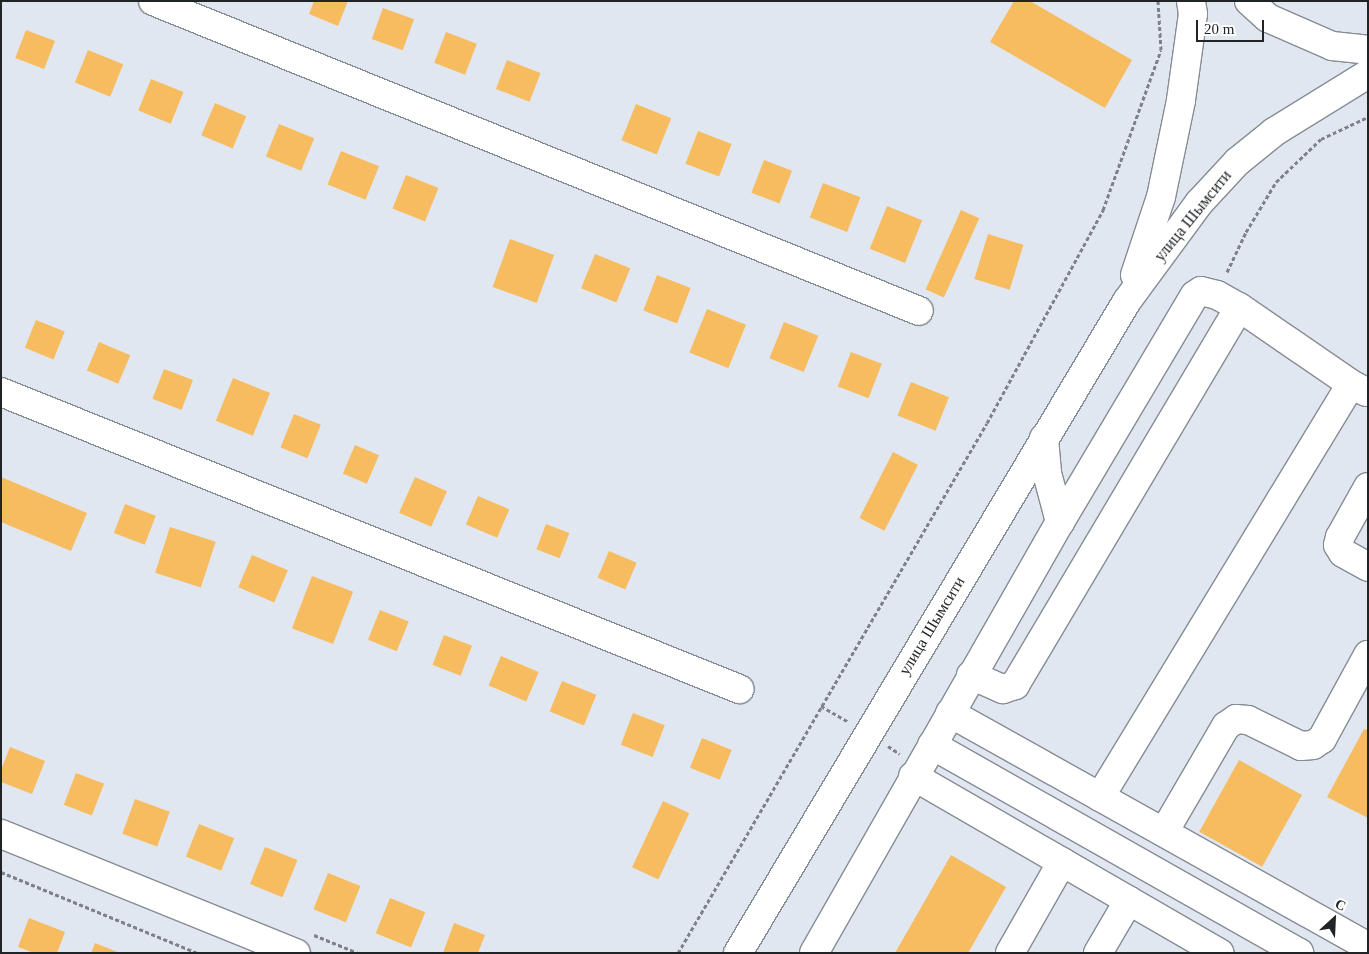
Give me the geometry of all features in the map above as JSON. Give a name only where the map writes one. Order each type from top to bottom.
[{"type":"main road","points":[[153,1],[920,311]]},
{"type":"main road","name":"улица Шымсити","points":[[1127,301],[1161,197],[1181,100],[1193,14],[1191,1]]},
{"type":"main road","points":[[1249,1],[1268,18],[1332,46],[1368,50]]},
{"type":"main road","name":"улица Шымсити","points":[[738,953],[1127,301],[1199,203],[1237,162],[1274,132],[1368,74]]},
{"type":"main road","points":[[814,953],[913,776],[1060,522],[1190,300],[1201,291],[1228,301],[1359,388],[1100,797]]},
{"type":"main road","points":[[972,675],[1004,689],[1015,685],[1228,301]]},
{"type":"main road","points":[[1,392],[739,688]]},
{"type":"main road","points":[[1044,438],[1047,473],[1060,522]]},
{"type":"main road","points":[[1368,487],[1340,537],[1338,545],[1343,553],[1368,567]]},
{"type":"main road","points":[[1164,832],[1226,726],[1236,719],[1248,720],[1302,746],[1313,745],[1322,738],[1368,655]]},
{"type":"main road","points":[[950,713],[1367,946]]},
{"type":"main road","points":[[932,745],[1299,953]]},
{"type":"main road","points":[[913,776],[1219,953]]},
{"type":"main road","points":[[1,834],[296,953]]},
{"type":"main road","points":[[1010,953],[1062,862]]},
{"type":"main road","points":[[1098,953],[1129,900]]},
{"type":"path","points":[[678,953],[987,423],[1103,210],[1161,50],[1158,1]]},
{"type":"path","points":[[1228,301],[1246,232],[1276,182],[1321,139],[1368,117]]},
{"type":"path","points":[[1,872],[198,953]]},
{"type":"building","points":[[314,1],[348,1],[338,26],[309,14]]},
{"type":"building","points":[[1014,1],[1030,1],[1132,60],[1105,108],[990,42]]},
{"type":"building","points":[[383,8],[414,19],[403,50],[372,39]]},
{"type":"building","points":[[26,30],[55,41],[44,69],[15,58]]},
{"type":"building","points":[[446,32],[477,44],[465,75],[434,63]]},
{"type":"building","points":[[88,50],[123,64],[110,97],[75,82]]},
{"type":"building","points":[[507,60],[541,73],[529,102],[496,89]]},
{"type":"building","points":[[151,79],[183,92],[171,124],[138,111]]},
{"type":"building","points":[[215,103],[246,116],[233,149],[201,135]]},
{"type":"building","points":[[636,104],[671,118],[657,154],[621,140]]},
{"type":"building","points":[[279,124],[314,138],[301,171],[266,156]]},
{"type":"building","points":[[698,131],[732,144],[719,177],[685,164]]},
{"type":"building","points":[[341,151],[379,166],[366,200],[328,184]]},
{"type":"building","points":[[764,160],[792,171],[779,203],[751,193]]},
{"type":"building","points":[[406,175],[438,188],[425,221],[393,208]]},
{"type":"building","points":[[823,183],[860,197],[847,232],[810,218]]},
{"type":"building","points":[[887,206],[922,220],[905,263],[870,249]]},
{"type":"building","points":[[961,210],[979,218],[944,298],[926,289]]},
{"type":"building","points":[[988,234],[1023,245],[1010,290],[974,279]]},
{"type":"building","points":[[510,239],[554,255],[537,303],[493,287]]},
{"type":"building","points":[[595,254],[630,268],[616,303],[581,288]]},
{"type":"building","points":[[657,275],[691,288],[677,323],[643,310]]},
{"type":"building","points":[[707,309],[746,325],[728,368],[689,353]]},
{"type":"building","points":[[36,320],[65,332],[54,359],[25,348]]},
{"type":"building","points":[[784,322],[818,336],[804,372],[769,358]]},
{"type":"building","points":[[99,342],[130,355],[118,384],[87,371]]},
{"type":"building","points":[[851,352],[882,364],[869,398],[838,387]]},
{"type":"building","points":[[164,369],[193,380],[181,410],[153,399]]},
{"type":"building","points":[[233,378],[270,393],[253,436],[216,421]]},
{"type":"building","points":[[911,382],[949,397],[936,431],[898,415]]},
{"type":"building","points":[[294,414],[321,425],[307,458],[281,447]]},
{"type":"building","points":[[355,445],[379,455],[367,484],[343,474]]},
{"type":"building","points":[[893,452],[918,465],[884,531],[859,518]]},
{"type":"building","points":[[1,477],[87,513],[71,551],[1,522]]},
{"type":"building","points":[[415,477],[447,491],[431,527],[399,513]]},
{"type":"building","points":[[478,496],[509,509],[497,538],[466,525]]},
{"type":"building","points":[[125,504],[156,516],[145,545],[114,533]]},
{"type":"building","points":[[546,524],[569,533],[560,558],[536,549]]},
{"type":"building","points":[[170,527],[216,542],[201,587],[155,573]]},
{"type":"building","points":[[609,551],[637,563],[625,589],[598,578]]},
{"type":"building","points":[[252,555],[288,570],[274,602],[238,587]]},
{"type":"building","points":[[312,576],[353,592],[333,644],[292,628]]},
{"type":"building","points":[[380,610],[409,622],[397,651],[368,640]]},
{"type":"building","points":[[444,635],[472,646],[461,676],[433,665]]},
{"type":"building","points":[[501,656],[539,672],[526,701],[488,685]]},
{"type":"building","points":[[562,681],[596,695],[584,725],[550,712]]},
{"type":"building","points":[[633,713],[665,725],[653,757],[621,745]]},
{"type":"building","points":[[1364,729],[1368,730],[1368,818],[1327,797]]},
{"type":"building","points":[[702,738],[732,750],[720,780],[690,768]]},
{"type":"building","points":[[10,747],[45,761],[32,794],[1,782],[1,770]]},
{"type":"building","points":[[1239,760],[1302,795],[1262,867],[1199,832]]},
{"type":"building","points":[[76,773],[104,784],[92,815],[64,805]]},
{"type":"building","points":[[135,799],[170,812],[157,846],[122,834]]},
{"type":"building","points":[[663,801],[689,813],[658,879],[632,867]]},
{"type":"building","points":[[199,824],[234,838],[221,871],[186,856]]},
{"type":"building","points":[[265,847],[297,860],[282,897],[250,884]]},
{"type":"building","points":[[951,855],[1006,887],[968,953],[895,953]]},
{"type":"building","points":[[328,873],[360,886],[346,922],[313,909]]},
{"type":"building","points":[[390,898],[425,912],[411,947],[376,933]]},
{"type":"building","points":[[29,918],[65,932],[57,953],[34,953],[18,947]]},
{"type":"building","points":[[454,923],[485,935],[478,953],[443,953]]},
{"type":"building","points":[[95,943],[120,953],[91,953]]}]
